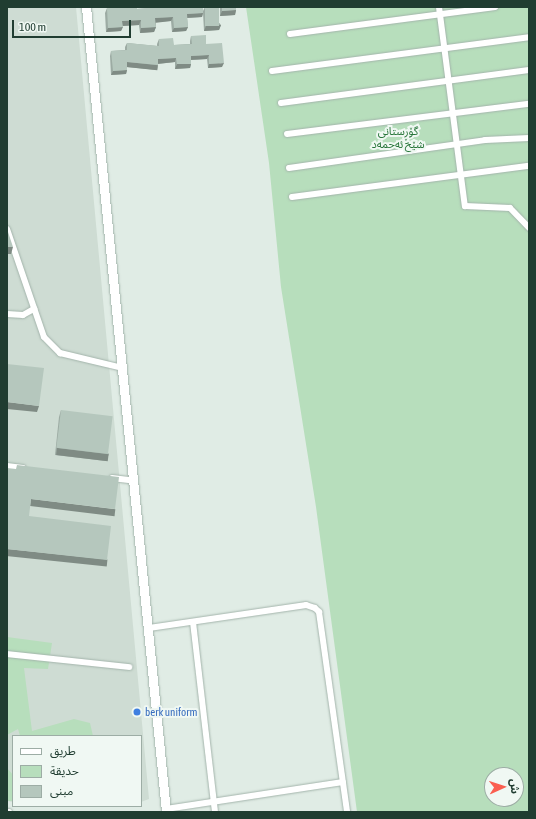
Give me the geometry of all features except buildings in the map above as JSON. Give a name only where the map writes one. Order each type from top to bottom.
[{"type":"street","points":[[86,7],[124,368],[166,811],[343,782]]},
{"type":"street","points":[[439,7],[465,206],[505,207],[518,214],[529,228]]},
{"type":"street","points":[[290,34],[496,7]]},
{"type":"street","points":[[272,71],[529,37]]},
{"type":"street","points":[[281,103],[529,70]]},
{"type":"street","points":[[287,134],[529,104]]},
{"type":"street","points":[[289,168],[457,145],[529,138]]},
{"type":"street","points":[[292,197],[529,166]]},
{"type":"street","points":[[7,229],[44,337],[60,353],[124,368]]},
{"type":"street","points":[[7,314],[23,315],[34,309]]},
{"type":"street","points":[[7,466],[30,469]]},
{"type":"street","points":[[101,477],[135,481]]},
{"type":"street","points":[[149,628],[306,604],[320,612],[346,812]]},
{"type":"street","points":[[193,622],[215,812]]},
{"type":"street","points":[[7,654],[130,667]]},
{"type":"shaded area","points":[[7,7],[76,7],[149,799],[142,802],[142,735],[12,735],[12,802],[7,801]]},
{"type":"green space","name":"گۆڕستانی شێخ ئەحمەد","points":[[246,7],[529,7],[529,812],[357,812],[316,507],[281,287],[269,163]]},
{"type":"green space","points":[[7,637],[52,643],[48,669],[24,668],[32,731],[74,719],[90,723],[93,735],[20,735],[18,729],[7,735]]},
{"type":"green space","points":[[7,768],[12,774],[12,801],[7,801]]},
{"type":"place","name":"berk uniform","points":[[137,712]]}]
